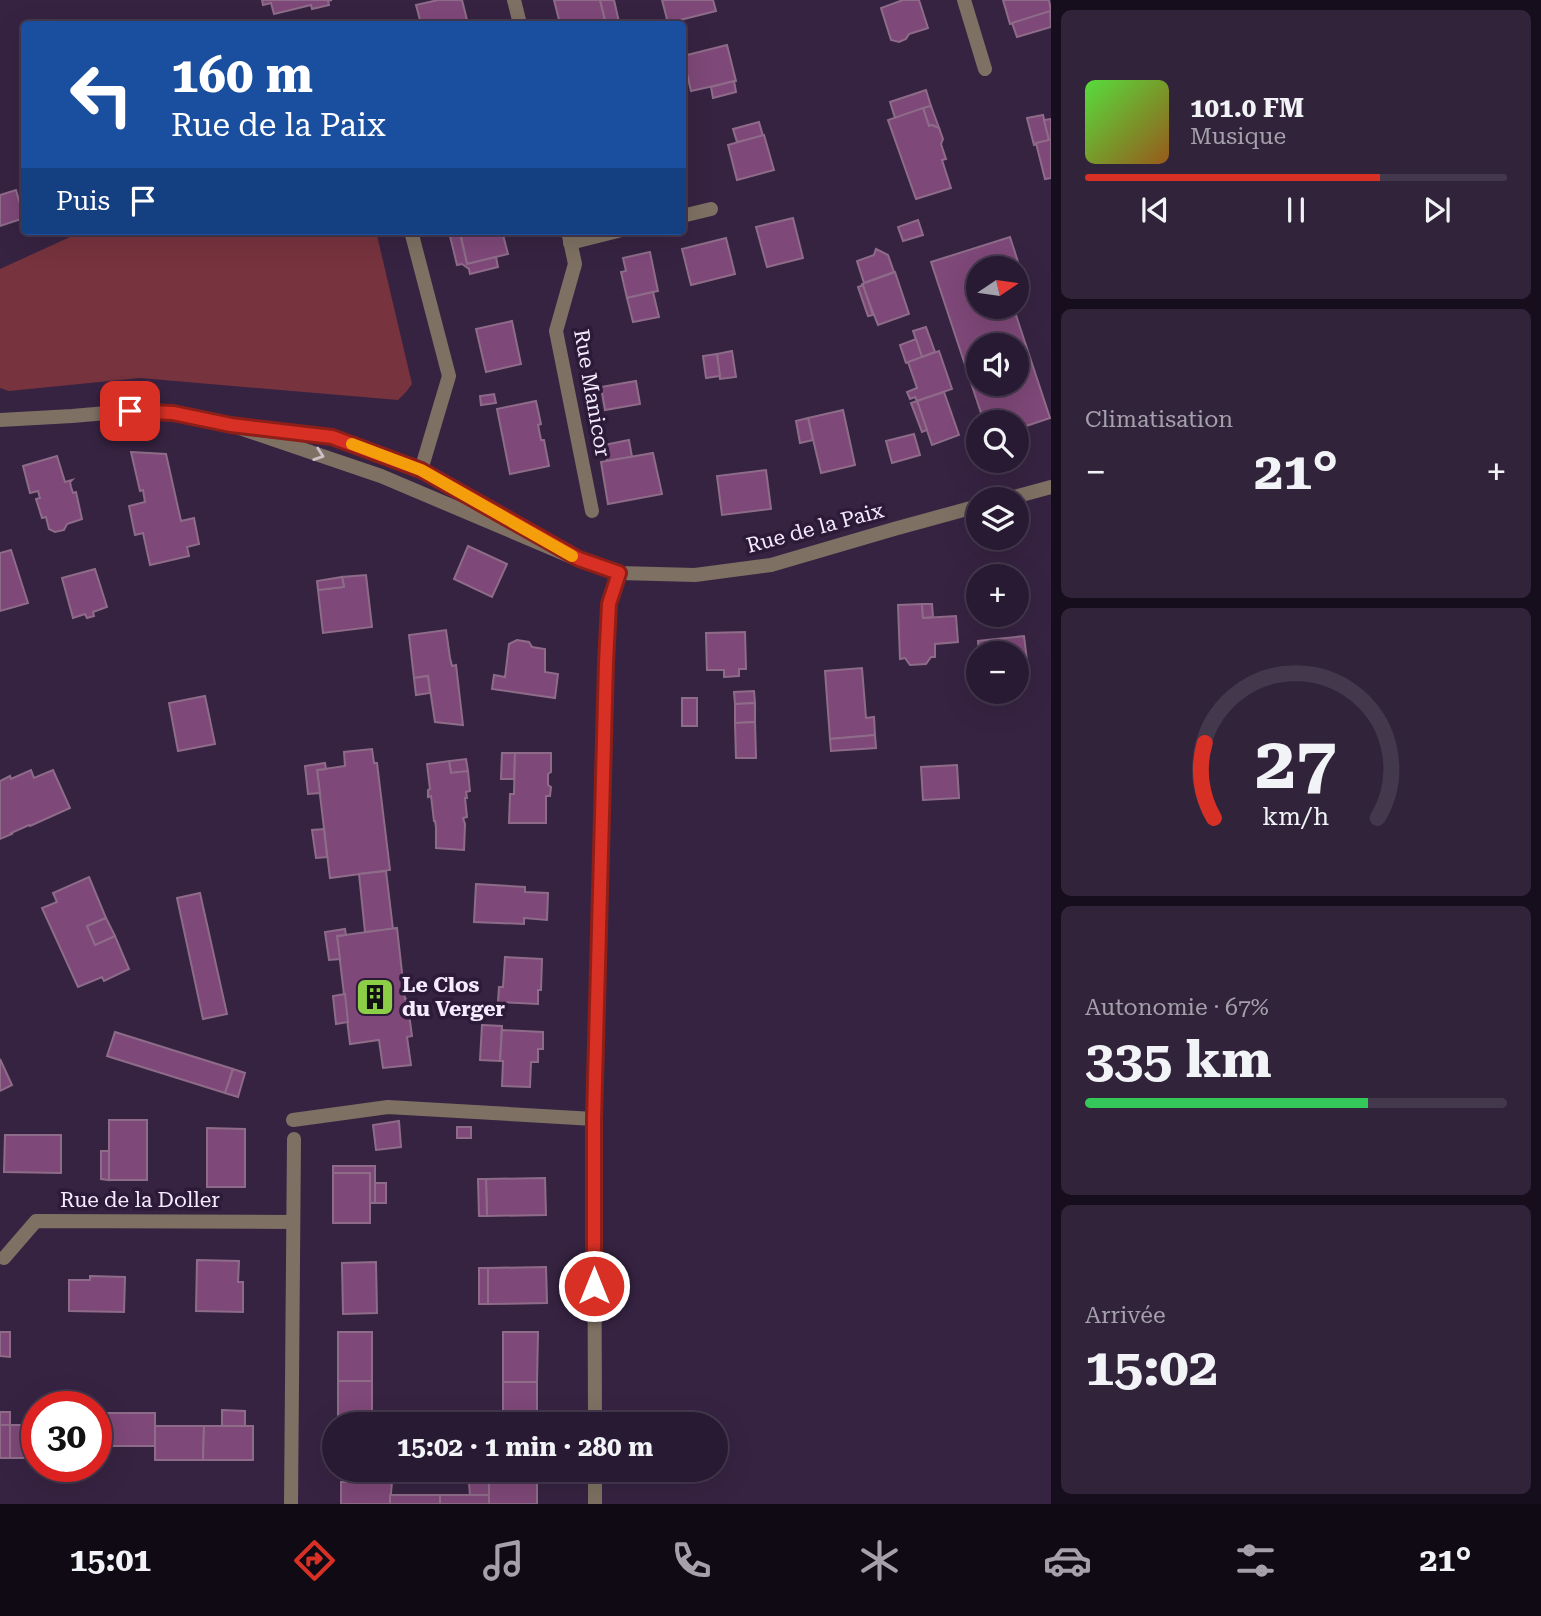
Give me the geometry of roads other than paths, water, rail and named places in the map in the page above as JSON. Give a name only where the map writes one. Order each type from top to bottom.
[{"type":"street","points":[[514,0],[519,21]]},
{"type":"street","points":[[964,0],[985,69]]},
{"type":"street","points":[[686,215],[711,209]]},
{"type":"street","points":[[412,235],[449,376],[421,470]]},
{"type":"street","name":"Rue Manicor","points":[[569,237],[575,264],[556,331],[592,511]]},
{"type":"street","name":"Rue de la Paix","points":[[0,420],[130,411],[173,413],[231,425],[332,437],[421,470],[579,559]]},
{"type":"street","name":"Rue de la Paix","points":[[231,425],[381,476],[579,559],[619,573],[695,575],[771,565],[966,509]]},
{"type":"street","points":[[1029,493],[1051,487]]},
{"type":"street","points":[[595,1412],[594,1119],[606,663],[609,604],[619,573]]},
{"type":"street","points":[[293,1120],[388,1107],[594,1119]]},
{"type":"street","points":[[290,1504],[294,1139]]},
{"type":"street","name":"Rue de la Doller","points":[[4,1258],[36,1221],[292,1222]]},
{"type":"street","points":[[595,1482],[595,1504]]},
{"type":"place","name":"Le Clos du Verger","points":[[375,997]]}]
